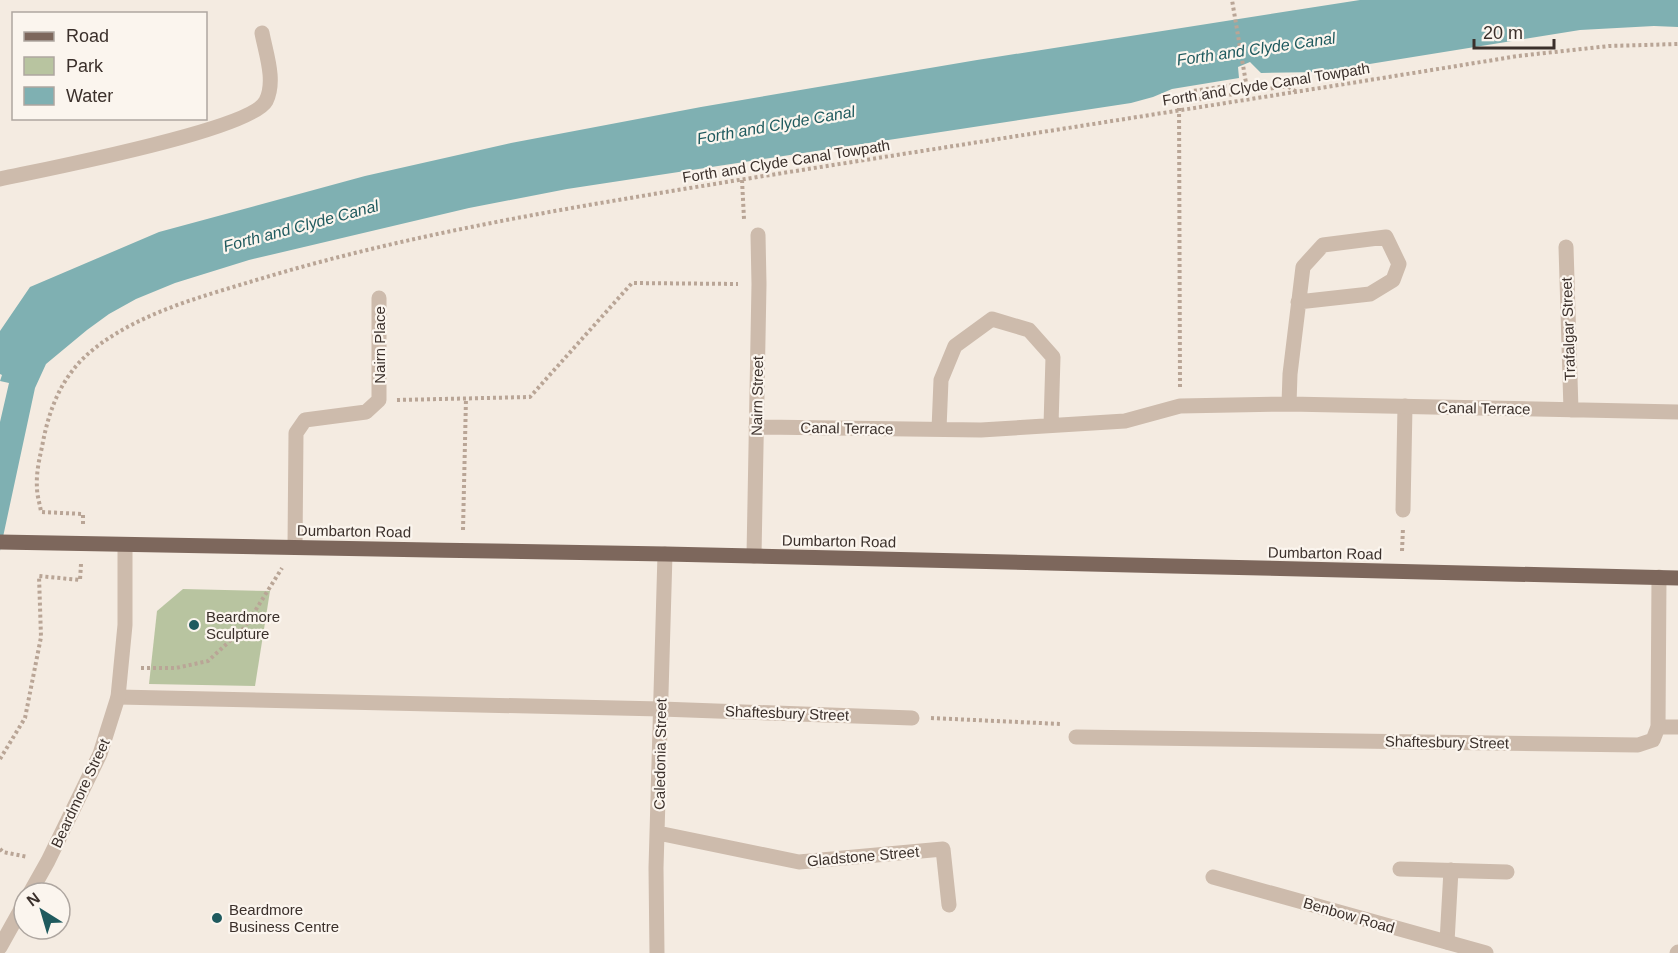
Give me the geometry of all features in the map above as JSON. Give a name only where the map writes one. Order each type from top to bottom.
[{"type":"main road","name":"Dumbarton Road","points":[[0,542],[665,554],[1678,578]]},
{"type":"street","points":[[0,179],[203,133],[246,116],[265,103],[271,85],[262,33]]},
{"type":"street","name":"Nairn Street","points":[[754,556],[758,236]]},
{"type":"street","points":[[1289,404],[1298,302],[1303,267],[1323,245],[1386,237],[1399,264],[1393,280],[1370,294],[1298,302]]},
{"type":"street","name":"Trafalgar Street","points":[[1566,247],[1571,410]]},
{"type":"street","name":"Nairn Place","points":[[295,547],[296,433],[305,420],[366,412],[378,400],[379,298]]},
{"type":"street","points":[[939,429],[941,380],[955,346],[992,320],[1029,330],[1053,357],[1051,425]]},
{"type":"street","name":"Canal Terrace","points":[[756,427],[981,430],[1125,421],[1180,406],[1289,404],[1678,412]]},
{"type":"street","points":[[1403,510],[1405,406]]},
{"type":"street","name":"Beardmore Street","points":[[37,881],[100,754],[118,697],[122,669],[125,545]]},
{"type":"street","name":"Caledonia Street","points":[[657,953],[656,868],[665,554]]},
{"type":"street","points":[[1659,577],[1658,727],[1678,728]]},
{"type":"street","name":"Shaftesbury Street","points":[[118,697],[912,717]]},
{"type":"street","name":"Shaftesbury Street","points":[[1076,737],[1638,745],[1653,740],[1658,727]]},
{"type":"street","name":"Gladstone Street","points":[[658,833],[799,862],[944,849],[949,905]]},
{"type":"street","points":[[1400,869],[1507,872]]},
{"type":"street","points":[[1447,942],[1451,870]]},
{"type":"street","name":"Benbow Road","points":[[1213,877],[1486,953]]},
{"type":"street","points":[[0,947],[12,926]]},
{"type":"path","points":[[1232,0],[1246,83],[1193,91],[1194,100],[1287,86],[1297,92]]},
{"type":"path","name":"Forth and Clyde Canal Towpath","points":[[41,512],[37,488],[38,469],[48,417],[59,390],[75,367],[94,348],[153,315],[213,293],[305,265],[399,242],[544,212],[1179,109],[1518,56],[1609,46],[1678,44]]},
{"type":"path","points":[[1180,406],[1179,99],[1193,96]]},
{"type":"path","points":[[742,180],[744,222],[758,236]]},
{"type":"path","points":[[378,400],[530,397],[632,283],[759,284]]},
{"type":"path","points":[[463,551],[466,398]]},
{"type":"path","points":[[1401,573],[1403,510]]},
{"type":"path","points":[[122,669],[176,668],[208,661],[244,627],[295,547]]},
{"type":"path","points":[[0,759],[25,718],[41,637]]},
{"type":"path","points":[[912,717],[1071,724],[1076,737]]},
{"type":"path","points":[[0,849],[3,852],[48,861]]},
{"type":"green space","points":[[183,589],[270,591],[255,686],[149,684],[157,611]]},
{"type":"water","name":"Forth and Clyde Canal","points":[[1360,0],[1678,0],[1678,27],[1580,30],[1320,72],[1261,73],[1250,62],[1238,67],[1239,78],[1172,89],[1131,103],[567,189],[469,208],[249,260],[175,283],[136,299],[109,314],[46,364],[35,388],[0,551],[0,422],[9,383],[0,381],[2,375],[0,374],[0,331],[30,287],[159,232],[365,176],[511,143],[701,107],[977,60]]},
{"type":"place","name":"Beardmore Sculpture","points":[[194,625]]},
{"type":"place","name":"Beardmore Business Centre","points":[[217,918]]}]
